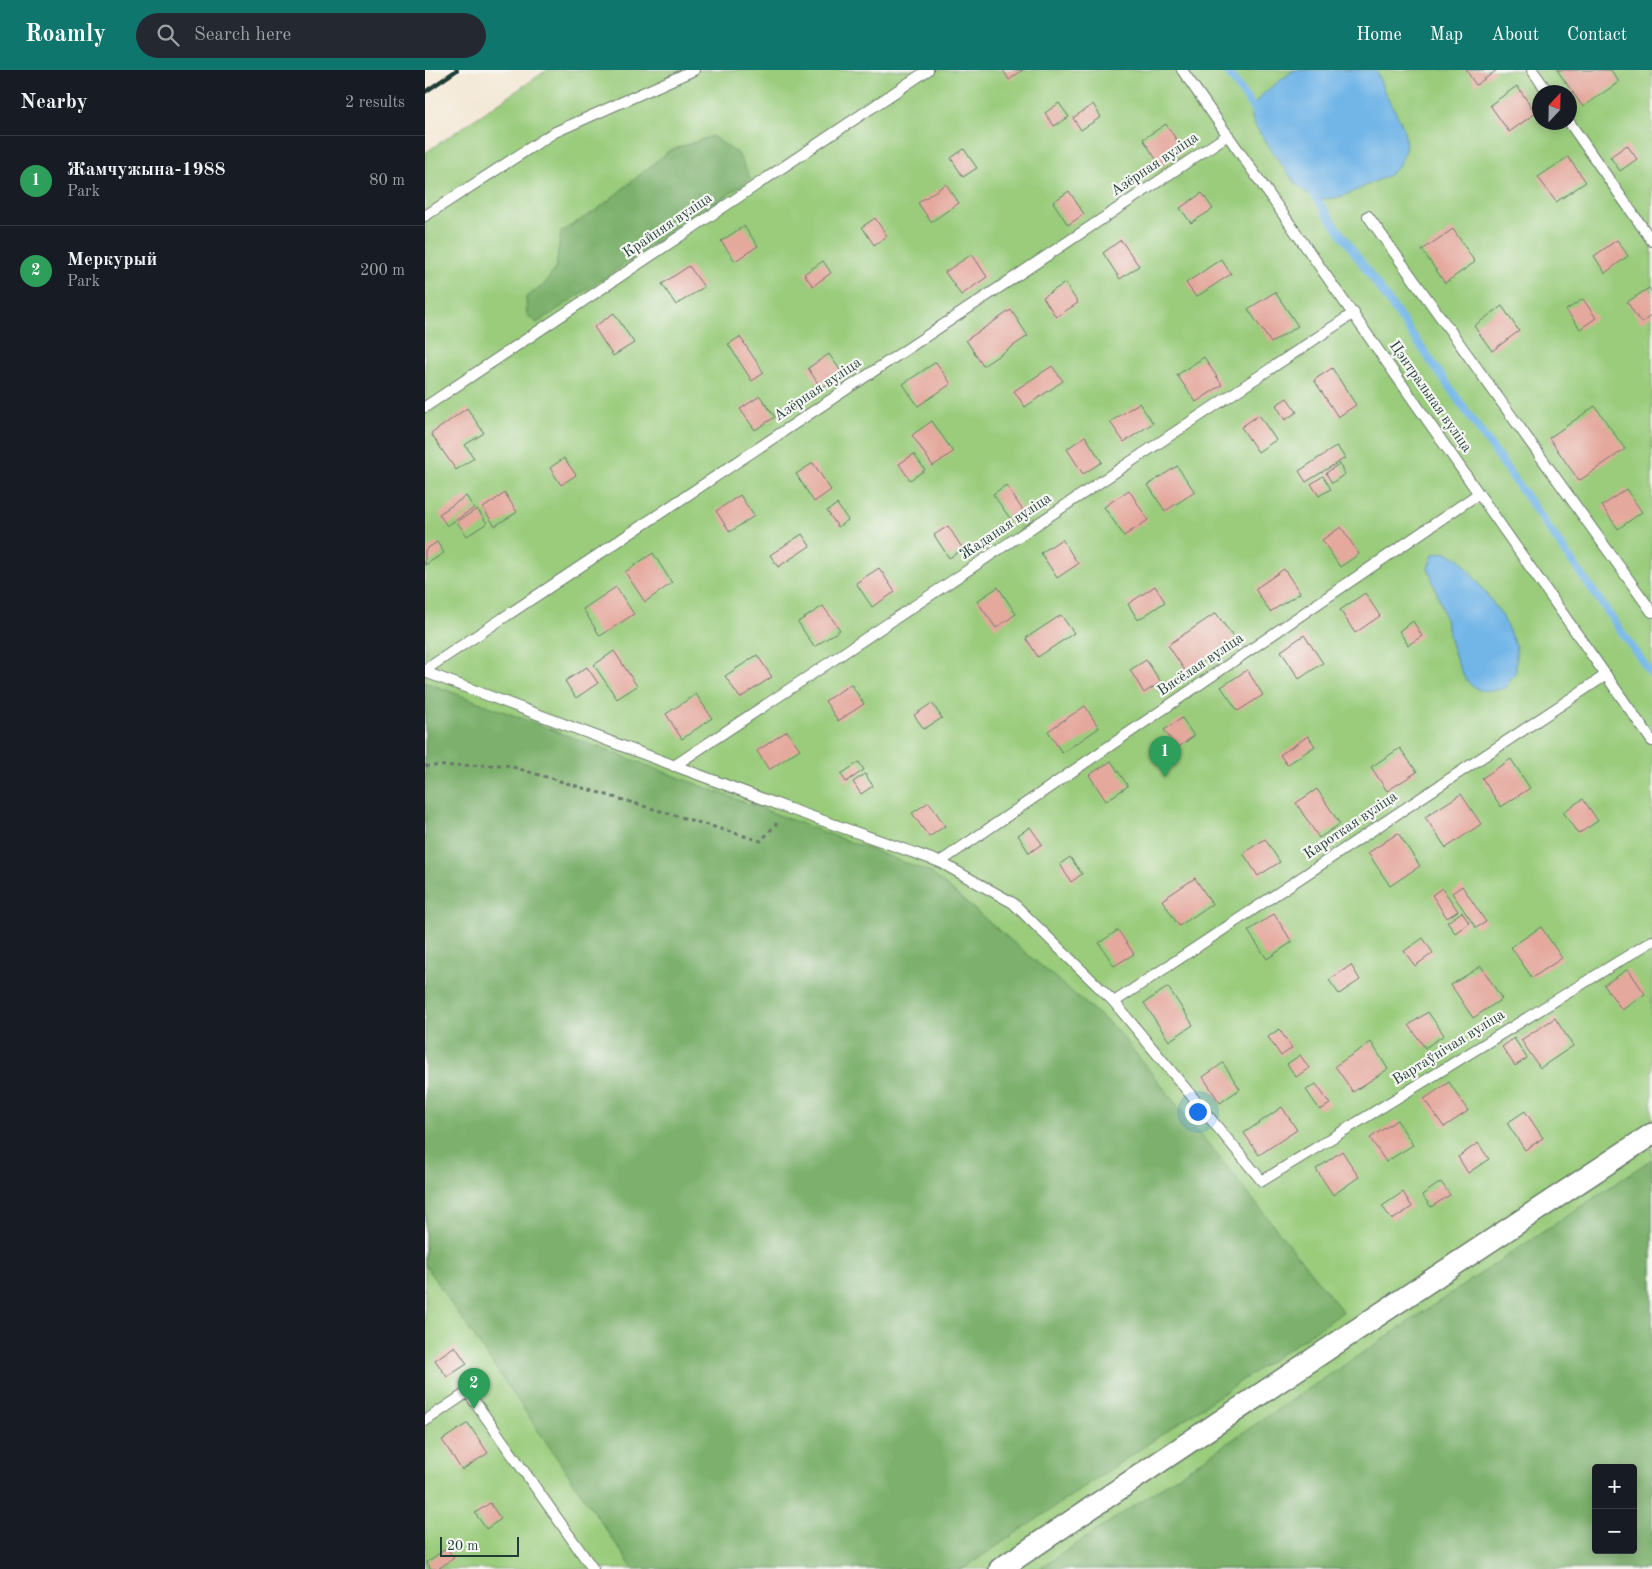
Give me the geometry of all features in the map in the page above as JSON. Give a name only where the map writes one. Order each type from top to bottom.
[{"type":"street","points":[[1001,1569],[1363,1325],[1652,1134]]},
{"type":"lane","points":[[425,216],[553,133],[694,70]]},
{"type":"lane","name":"Крайняя вуліца","points":[[425,407],[928,70]]},
{"type":"lane","name":"Цэнтральная вуліца","points":[[1182,70],[1652,741]]},
{"type":"lane","points":[[1532,70],[1543,85]]},
{"type":"lane","points":[[1575,130],[1652,240]]},
{"type":"lane","name":"Азёрная вуліца","points":[[425,671],[1228,135]]},
{"type":"lane","points":[[1368,216],[1652,612]]},
{"type":"lane","name":"Жаданая вуліца","points":[[674,766],[1354,313]]},
{"type":"lane","name":"Вясёлая вуліца","points":[[939,862],[1479,494]]},
{"type":"lane","points":[[425,671],[674,766],[939,862],[1013,903],[1113,1002]]},
{"type":"lane","name":"Кароткая вуліца","points":[[1113,1002],[1606,675]]},
{"type":"lane","name":"Вартаўнічая вуліца","points":[[1113,1002],[1262,1181],[1652,941]]},
{"type":"lane","points":[[425,1421],[468,1392],[593,1569]]},
{"type":"path","points":[[425,766],[506,764],[761,841]]},
{"type":"green space","points":[[547,70],[1652,70],[1652,1569],[425,1569],[425,153]]},
{"type":"green space","points":[[712,136],[738,154],[751,179],[537,323],[527,315],[526,297],[544,285],[556,267],[561,232],[598,209],[669,151]]},
{"type":"green space","points":[[425,682],[930,872],[1117,1030],[1343,1312],[963,1569],[633,1569],[425,1265]]},
{"type":"green space","points":[[1652,1159],[1652,1569],[1039,1569]]},
{"type":"water","points":[[1294,70],[1376,70],[1404,131],[1405,147],[1403,157],[1398,166],[1386,177],[1358,190],[1333,198],[1324,199],[1316,197],[1302,189],[1256,127],[1251,112],[1263,95]]},
{"type":"water","points":[[1446,552],[1460,559],[1502,615],[1516,647],[1516,671],[1505,688],[1483,691],[1475,688],[1468,682],[1457,662],[1441,604],[1428,568],[1433,554]]},
{"type":"building","points":[[1003,70],[1023,70],[1009,80]]},
{"type":"building","points":[[1466,70],[1497,70],[1476,85]]},
{"type":"building","points":[[1557,70],[1611,70],[1619,82],[1583,107],[1577,98],[1577,85],[1568,85]]},
{"type":"building","points":[[1517,86],[1532,107],[1532,116],[1509,132],[1490,105]]},
{"type":"building","points":[[1059,103],[1069,117],[1054,126],[1045,113]]},
{"type":"building","points":[[1093,104],[1101,117],[1081,130],[1073,118]]},
{"type":"building","points":[[1166,124],[1184,151],[1161,167],[1143,139]]},
{"type":"building","points":[[1627,145],[1637,159],[1620,171],[1610,157]]},
{"type":"building","points":[[964,149],[977,168],[963,177],[951,158]]},
{"type":"building","points":[[1568,157],[1586,182],[1556,202],[1538,177]]},
{"type":"building","points":[[946,184],[959,203],[931,222],[918,203]]},
{"type":"building","points":[[1069,191],[1084,214],[1068,225],[1053,202]]},
{"type":"building","points":[[1202,193],[1213,209],[1191,223],[1180,208]]},
{"type":"building","points":[[875,218],[887,236],[874,245],[862,227]]},
{"type":"building","points":[[744,226],[758,246],[735,261],[721,241]]},
{"type":"building","points":[[1453,229],[1475,262],[1445,283],[1422,250]]},
{"type":"building","points":[[1121,240],[1139,266],[1120,279],[1103,253]]},
{"type":"building","points":[[1617,240],[1628,256],[1605,273],[1594,256]]},
{"type":"building","points":[[972,254],[987,277],[961,295],[945,272]]},
{"type":"building","points":[[1221,259],[1231,274],[1196,297],[1186,283]]},
{"type":"building","points":[[823,261],[831,273],[813,286],[804,274]]},
{"type":"building","points":[[689,266],[704,287],[676,305],[662,284]]},
{"type":"building","points":[[1065,283],[1078,303],[1056,317],[1043,297]]},
{"type":"building","points":[[1649,288],[1652,293],[1652,315],[1641,323],[1627,302]]},
{"type":"building","points":[[1275,292],[1298,326],[1271,343],[1248,309]]},
{"type":"building","points":[[1583,299],[1596,318],[1580,329],[1566,310]]},
{"type":"building","points":[[1502,306],[1519,331],[1492,351],[1474,326]]},
{"type":"building","points":[[1011,310],[1028,336],[983,366],[966,340]]},
{"type":"building","points":[[614,313],[634,343],[613,356],[594,327]]},
{"type":"building","points":[[740,337],[764,373],[752,381],[728,344]]},
{"type":"building","points":[[829,354],[842,373],[821,388],[808,368]]},
{"type":"building","points":[[1204,357],[1222,385],[1196,402],[1177,375]]},
{"type":"building","points":[[936,362],[951,384],[918,406],[903,384]]},
{"type":"building","points":[[1052,366],[1063,381],[1025,407],[1014,391]]},
{"type":"building","points":[[1332,368],[1356,405],[1338,417],[1314,380]]},
{"type":"building","points":[[760,396],[775,417],[755,430],[740,409]]},
{"type":"building","points":[[1287,398],[1297,412],[1285,420],[1276,405]]},
{"type":"building","points":[[1139,403],[1153,423],[1124,442],[1110,422]]},
{"type":"building","points":[[1595,406],[1625,449],[1579,481],[1549,438]]},
{"type":"building","points":[[467,408],[484,433],[465,445],[474,458],[456,470],[431,434]]},
{"type":"building","points":[[1259,415],[1276,440],[1258,452],[1241,427]]},
{"type":"building","points":[[932,421],[953,452],[933,466],[912,435]]},
{"type":"building","points":[[1085,436],[1102,462],[1083,474],[1067,449]]},
{"type":"building","points":[[1337,446],[1345,458],[1306,482],[1299,471]]},
{"type":"building","points":[[914,454],[925,470],[910,480],[899,464]]},
{"type":"building","points":[[564,458],[576,475],[561,485],[550,468]]},
{"type":"building","points":[[813,463],[831,490],[814,502],[796,474]]},
{"type":"building","points":[[1339,464],[1345,474],[1332,483],[1326,473]]},
{"type":"building","points":[[1177,466],[1195,492],[1165,511],[1148,485]]},
{"type":"building","points":[[1323,476],[1331,489],[1319,496],[1311,484]]},
{"type":"building","points":[[1006,485],[1024,512],[1011,520],[993,494]]},
{"type":"building","points":[[1626,489],[1642,512],[1618,529],[1602,506]]},
{"type":"building","points":[[1129,490],[1148,520],[1124,536],[1104,507]]},
{"type":"building","points":[[505,493],[517,512],[495,526],[483,508]]},
{"type":"building","points":[[740,495],[754,516],[730,532],[716,511]]},
{"type":"building","points":[[466,496],[474,508],[447,526],[439,514]]},
{"type":"building","points":[[837,504],[848,520],[838,527],[827,511]]},
{"type":"building","points":[[477,509],[487,523],[467,536],[457,522]]},
{"type":"building","points":[[948,526],[963,549],[949,558],[934,535]]},
{"type":"building","points":[[1341,527],[1359,554],[1340,567],[1322,540]]},
{"type":"building","points":[[802,534],[810,546],[778,567],[770,555]]},
{"type":"building","points":[[1062,539],[1078,564],[1057,578],[1041,553]]},
{"type":"building","points":[[437,542],[444,553],[425,565],[425,550]]},
{"type":"building","points":[[653,553],[672,583],[645,602],[625,572]]},
{"type":"building","points":[[879,568],[895,592],[872,607],[856,583]]},
{"type":"building","points":[[1284,569],[1300,593],[1270,612],[1255,589]]},
{"type":"building","points":[[1155,586],[1165,602],[1138,620],[1128,604]]},
{"type":"building","points":[[616,587],[634,614],[600,636],[583,609]]},
{"type":"building","points":[[998,587],[1016,614],[996,628],[977,601]]},
{"type":"building","points":[[1365,593],[1380,616],[1355,633],[1340,610]]},
{"type":"building","points":[[823,606],[840,630],[814,647],[798,622]]},
{"type":"building","points":[[1216,613],[1235,640],[1186,672],[1168,645]]},
{"type":"building","points":[[1061,615],[1074,633],[1038,657],[1026,638]]},
{"type":"building","points":[[1413,621],[1422,636],[1408,645],[1399,631]]},
{"type":"building","points":[[1304,635],[1323,663],[1299,679],[1281,651]]},
{"type":"building","points":[[614,651],[637,686],[617,699],[594,665]]},
{"type":"building","points":[[757,655],[772,677],[740,698],[725,676]]},
{"type":"building","points":[[1146,660],[1161,682],[1144,693],[1130,670]]},
{"type":"building","points":[[587,667],[598,683],[576,698],[565,681]]},
{"type":"building","points":[[1247,670],[1263,695],[1238,711],[1221,687]]},
{"type":"building","points":[[851,684],[864,704],[838,721],[825,701]]},
{"type":"building","points":[[696,694],[712,718],[682,739],[666,714]]},
{"type":"building","points":[[932,703],[942,718],[924,729],[914,715]]},
{"type":"building","points":[[1085,706],[1099,728],[1062,753],[1048,731]]},
{"type":"building","points":[[1182,718],[1194,736],[1177,748],[1164,730]]},
{"type":"building","points":[[787,731],[800,749],[769,770],[757,751]]},
{"type":"building","points":[[1308,736],[1315,746],[1287,765],[1280,755]]},
{"type":"building","points":[[1400,748],[1417,772],[1387,791],[1371,767]]},
{"type":"building","points":[[1511,759],[1530,788],[1501,807],[1482,778]]},
{"type":"building","points":[[1111,761],[1128,786],[1106,801],[1089,775]]},
{"type":"building","points":[[859,762],[864,770],[846,782],[841,774]]},
{"type":"building","points":[[865,774],[873,786],[861,794],[853,782]]},
{"type":"building","points":[[1317,789],[1340,824],[1319,838],[1296,803]]},
{"type":"building","points":[[1461,794],[1481,824],[1446,848],[1425,817]]},
{"type":"building","points":[[1583,799],[1598,821],[1578,834],[1563,812]]},
{"type":"building","points":[[929,802],[945,826],[929,837],[912,813]]},
{"type":"building","points":[[1030,827],[1042,844],[1029,853],[1018,835]]},
{"type":"building","points":[[1398,833],[1420,866],[1390,886],[1368,853]]},
{"type":"building","points":[[1265,839],[1280,862],[1258,876],[1243,853]]},
{"type":"building","points":[[1070,857],[1082,874],[1071,882],[1060,864]]},
{"type":"building","points":[[1195,878],[1212,904],[1179,926],[1162,900]]},
{"type":"building","points":[[1462,886],[1486,922],[1476,928],[1452,893]]},
{"type":"building","points":[[1442,888],[1458,911],[1447,918],[1432,895]]},
{"type":"building","points":[[1462,912],[1469,923],[1455,933],[1447,922]]},
{"type":"building","points":[[1274,914],[1292,942],[1267,959],[1248,931]]},
{"type":"building","points":[[1541,927],[1562,958],[1532,978],[1511,947]]},
{"type":"building","points":[[1118,930],[1134,954],[1114,966],[1099,943]]},
{"type":"building","points":[[1423,938],[1433,953],[1415,966],[1404,951]]},
{"type":"building","points":[[1351,965],[1360,980],[1339,994],[1329,980]]},
{"type":"building","points":[[1481,966],[1502,999],[1473,1018],[1451,985]]},
{"type":"building","points":[[1628,969],[1645,994],[1622,1010],[1604,985]]},
{"type":"building","points":[[1168,987],[1193,1025],[1169,1041],[1144,1003]]},
{"type":"building","points":[[1428,1012],[1444,1035],[1425,1048],[1409,1025]]},
{"type":"building","points":[[1555,1018],[1573,1046],[1540,1068],[1521,1040]]},
{"type":"building","points":[[1279,1029],[1292,1048],[1281,1056],[1268,1037]]},
{"type":"building","points":[[1514,1038],[1527,1058],[1515,1066],[1502,1047]]},
{"type":"building","points":[[1371,1042],[1388,1069],[1353,1092],[1335,1066]]},
{"type":"building","points":[[1300,1055],[1309,1068],[1296,1077],[1287,1064]]},
{"type":"building","points":[[1223,1063],[1240,1089],[1220,1103],[1203,1077]]},
{"type":"building","points":[[1449,1082],[1468,1111],[1444,1127],[1424,1099]]},
{"type":"building","points":[[1316,1084],[1330,1104],[1320,1110],[1306,1090]]},
{"type":"building","points":[[1282,1107],[1297,1130],[1259,1155],[1244,1133]]},
{"type":"building","points":[[1525,1111],[1543,1138],[1525,1150],[1507,1123]]},
{"type":"building","points":[[1397,1120],[1413,1145],[1386,1162],[1370,1138]]},
{"type":"building","points":[[1478,1143],[1489,1159],[1468,1173],[1458,1157]]},
{"type":"building","points":[[1342,1151],[1359,1177],[1333,1195],[1316,1169]]},
{"type":"building","points":[[1441,1182],[1450,1195],[1431,1207],[1422,1195]]},
{"type":"building","points":[[1403,1192],[1412,1207],[1392,1220],[1382,1206]]},
{"type":"building","points":[[455,1346],[467,1364],[447,1377],[435,1360]]},
{"type":"building","points":[[468,1423],[488,1453],[462,1470],[442,1440]]},
{"type":"building","points":[[490,1503],[501,1519],[486,1529],[475,1513]]},
{"type":"building","points":[[447,1548],[454,1558],[438,1569],[431,1569],[427,1562]]},
{"type":"waterway","points":[[1226,70],[1258,115]]},
{"type":"waterway","points":[[1309,188],[1652,675]]},
{"type":"railway","points":[[425,92],[457,70]]},
{"type":"place","name":"Жамчужына-1988","points":[[1165,777]]},
{"type":"place","name":"Меркурый","points":[[474,1409]]}]
